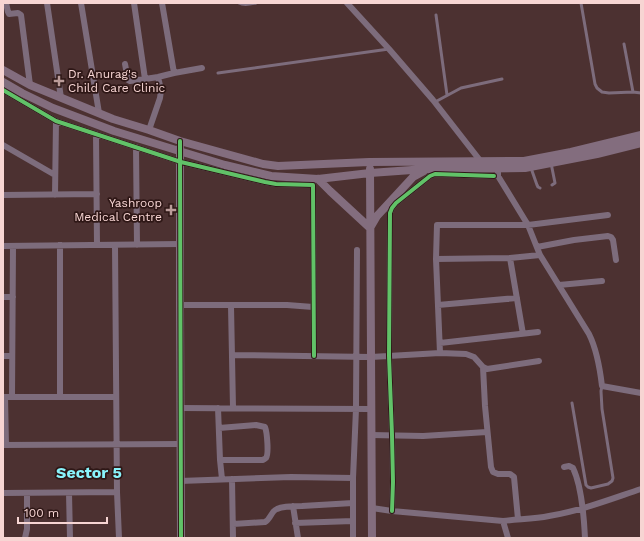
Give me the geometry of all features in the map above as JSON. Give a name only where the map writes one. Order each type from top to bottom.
[{"type":"main road","points":[[3,70],[30,85],[113,119],[180,141],[263,164],[278,166],[369,162],[480,160],[525,168],[551,163],[641,135]]},
{"type":"main road","points":[[3,82],[53,108],[114,131],[225,165],[271,176],[318,179],[426,169],[486,168],[498,164],[597,154],[641,143]]},
{"type":"main road","points":[[180,141],[181,538]]},
{"type":"main road","points":[[369,162],[372,538]]},
{"type":"main road","points":[[370,228],[377,216],[413,176],[426,169]]},
{"type":"main road","points":[[318,179],[370,228]]},
{"type":"street","points":[[6,3],[9,14],[21,15],[30,85]]},
{"type":"street","points":[[47,3],[61,98]]},
{"type":"street","points":[[81,3],[99,113]]},
{"type":"street","points":[[134,3],[145,79]]},
{"type":"street","points":[[162,3],[174,73]]},
{"type":"street","points":[[347,3],[435,102],[486,168]]},
{"type":"street","points":[[125,64],[128,80],[130,81],[202,68]]},
{"type":"street","points":[[149,130],[160,98],[158,77]]},
{"type":"street","points":[[3,90],[56,121],[181,162],[276,184],[313,185],[314,356]]},
{"type":"street","points":[[55,194],[56,121]]},
{"type":"street","points":[[96,134],[97,245]]},
{"type":"street","points":[[3,145],[55,175]]},
{"type":"street","points":[[136,147],[137,245]]},
{"type":"street","points":[[498,164],[498,176],[528,225],[540,255],[589,334],[596,351],[602,386],[641,393]]},
{"type":"street","points":[[392,511],[393,482],[389,356],[390,213],[396,204],[430,176],[440,174],[494,176]]},
{"type":"street","points":[[3,195],[97,194]]},
{"type":"street","points":[[440,353],[436,259],[437,225],[528,225],[608,215]]},
{"type":"street","points":[[537,247],[574,240],[608,236],[613,240],[616,260]]},
{"type":"street","points":[[3,246],[180,244]]},
{"type":"street","points":[[60,245],[60,397]]},
{"type":"street","points":[[115,245],[116,445],[119,538]]},
{"type":"street","points":[[13,246],[12,356],[7,397],[4,446],[180,444]]},
{"type":"street","points":[[353,538],[357,250]]},
{"type":"street","points":[[436,259],[510,258],[540,255]]},
{"type":"street","points":[[510,258],[523,334]]},
{"type":"street","points":[[559,285],[602,280]]},
{"type":"street","points":[[3,297],[12,297]]},
{"type":"street","points":[[438,305],[517,298]]},
{"type":"street","points":[[180,305],[287,305],[313,307]]},
{"type":"street","points":[[231,306],[233,408]]},
{"type":"street","points":[[440,343],[538,332]]},
{"type":"street","points":[[232,355],[371,357],[440,353],[466,354],[474,357],[483,368],[491,467],[493,472],[498,474],[510,474],[514,477],[518,519]]},
{"type":"street","points":[[3,356],[12,356]]},
{"type":"street","points":[[483,368],[539,361]]},
{"type":"street","points":[[7,397],[116,397]]},
{"type":"street","points":[[180,408],[371,408]]},
{"type":"street","points":[[218,408],[222,479]]},
{"type":"street","points":[[219,428],[256,425],[265,427],[267,431],[267,454],[266,458],[263,460],[220,460]]},
{"type":"street","points":[[371,435],[423,436],[487,432]]},
{"type":"street","points":[[564,467],[569,466],[573,468],[578,482],[583,508],[585,538]]},
{"type":"street","points":[[180,481],[291,477],[353,478]]},
{"type":"street","points":[[232,479],[233,538]]},
{"type":"street","points":[[372,508],[503,521],[550,516],[583,508],[641,489]]},
{"type":"street","points":[[3,493],[117,492]]},
{"type":"street","points":[[25,538],[27,529],[27,493]]},
{"type":"street","points":[[69,493],[70,538]]},
{"type":"street","points":[[233,524],[265,522],[276,509],[293,506],[353,503]]},
{"type":"street","points":[[293,506],[298,538]]},
{"type":"street","points":[[295,523],[353,521]]},
{"type":"street","points":[[503,521],[508,538]]},
{"type":"lane","points":[[239,3],[246,5],[256,3]]},
{"type":"lane","points":[[581,3],[595,84],[597,88],[602,92],[609,93],[641,93]]},
{"type":"lane","points":[[436,15],[447,95]]},
{"type":"lane","points":[[624,44],[633,92]]},
{"type":"lane","points":[[218,73],[389,49]]},
{"type":"lane","points":[[435,102],[461,88],[502,79]]},
{"type":"lane","points":[[551,163],[555,183],[552,185]]},
{"type":"lane","points":[[531,167],[537,185],[540,188]]},
{"type":"lane","points":[[572,403],[586,485],[591,488],[608,484],[613,478],[602,409],[602,386]]},
{"type":"cycle path","points":[[3,90],[56,121],[181,162],[276,184],[313,185],[314,356]]},
{"type":"cycle path","points":[[180,141],[181,538]]},
{"type":"cycle path","points":[[392,511],[393,482],[389,356],[390,213],[396,203],[430,176],[435,174],[494,176]]},
{"type":"place","name":"Dr. Anurag's Child Care Clinic","points":[[59,81]]},
{"type":"place","name":"Yashroop Medical Centre","points":[[171,210]]},
{"type":"district","name":"Sector 5","points":[[89,472]]}]
